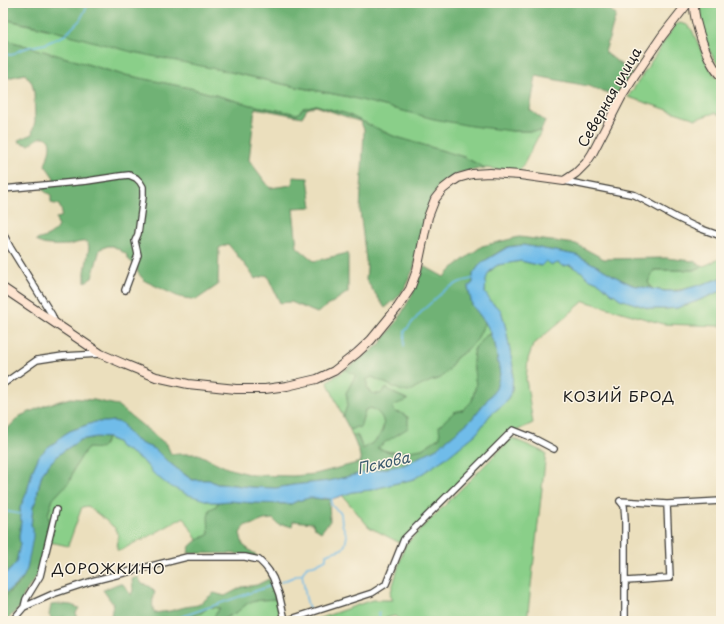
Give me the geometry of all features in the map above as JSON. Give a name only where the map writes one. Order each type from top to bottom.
[{"type":"street","name":"Северная улица","points":[[564,181],[576,173],[586,163],[622,96],[634,77],[662,36],[688,3]]},
{"type":"street","points":[[694,3],[695,19],[703,42],[713,65],[721,76]]},
{"type":"street","points":[[3,288],[101,354],[156,377],[188,384],[236,389],[265,389],[287,386],[317,379],[334,371],[371,340],[398,307],[410,289],[417,270],[428,217],[435,199],[443,189],[458,178],[472,174],[490,173],[520,175],[564,181],[635,195],[675,217],[696,227],[721,236]]},
{"type":"street","points":[[3,189],[87,181],[129,175],[136,178],[143,187],[138,234],[134,241],[138,255],[125,290]]},
{"type":"street","points":[[3,233],[52,315],[55,323]]},
{"type":"street","points":[[3,384],[37,360],[63,356],[101,354]]},
{"type":"street","points":[[12,621],[24,607],[53,594],[92,581],[187,557],[245,557],[259,560],[269,571],[279,594],[285,621],[372,593],[386,584],[404,539],[513,430],[554,449]]},
{"type":"street","points":[[625,621],[625,519],[624,506],[620,501],[667,504],[721,501]]},
{"type":"street","points":[[626,581],[670,578],[667,504]]},
{"type":"street","points":[[24,607],[26,599],[40,576],[56,510]]},
{"type":"green space","points":[[3,3],[603,3],[616,15],[605,52],[632,73],[617,96],[588,86],[536,76],[530,110],[545,121],[541,131],[512,131],[471,126],[434,119],[349,97],[132,52],[40,27],[3,19]]},
{"type":"green space","points":[[698,3],[721,3],[721,68],[707,46],[699,20]]},
{"type":"green space","points":[[3,19],[286,85],[512,131],[541,131],[519,172],[485,168],[464,157],[393,136],[347,114],[316,105],[303,108],[298,114],[251,105],[190,88],[120,74],[3,39]]},
{"type":"green space","points":[[680,23],[687,25],[692,30],[707,64],[716,77],[721,81],[721,115],[714,113],[696,119],[628,97],[675,25]]},
{"type":"green space","points":[[3,39],[120,74],[190,88],[251,105],[298,114],[303,108],[316,105],[347,114],[393,136],[464,157],[485,168],[458,173],[443,184],[431,198],[414,268],[404,289],[398,297],[385,308],[366,280],[367,268],[360,211],[364,130],[361,122],[316,106],[307,109],[302,117],[255,108],[249,160],[270,188],[292,185],[293,177],[308,178],[312,207],[293,208],[297,247],[314,261],[348,253],[348,292],[317,313],[291,302],[280,303],[267,275],[255,279],[228,244],[219,248],[218,285],[196,300],[179,297],[145,281],[138,273],[136,266],[128,259],[126,254],[113,246],[100,249],[92,278],[85,282],[89,247],[87,242],[68,245],[50,245],[42,244],[36,240],[46,237],[54,232],[58,226],[56,218],[61,217],[62,212],[59,205],[51,203],[51,195],[43,189],[44,187],[53,183],[54,178],[45,165],[50,149],[49,141],[47,138],[41,137],[29,145],[19,142],[18,140],[32,134],[35,121],[34,92],[32,83],[25,74],[3,79]]},
{"type":"green space","points":[[519,237],[576,244],[604,259],[666,258],[693,261],[704,266],[693,270],[654,270],[648,282],[652,289],[633,285],[576,255],[523,245],[507,247],[481,263],[473,274],[473,283],[468,287],[472,305],[485,322],[477,340],[456,358],[447,372],[441,378],[408,392],[400,390],[372,377],[367,379],[368,389],[372,393],[380,394],[387,388],[393,393],[408,400],[394,405],[393,408],[395,412],[401,413],[408,417],[408,428],[377,448],[390,452],[404,452],[422,449],[440,437],[439,426],[454,412],[463,410],[472,401],[476,385],[473,362],[474,349],[484,337],[491,333],[491,337],[495,344],[500,374],[496,389],[471,420],[437,448],[404,465],[329,481],[276,488],[217,484],[209,480],[193,480],[166,460],[155,449],[142,444],[133,438],[122,423],[113,421],[95,422],[70,431],[48,447],[39,456],[20,508],[20,544],[16,563],[3,575],[3,434],[20,416],[46,405],[70,398],[94,400],[117,405],[167,445],[171,454],[198,454],[227,468],[252,475],[293,476],[315,474],[361,462],[359,452],[352,435],[357,436],[363,449],[380,435],[384,426],[382,418],[371,408],[365,410],[360,428],[356,427],[350,430],[343,417],[347,405],[346,393],[356,375],[347,371],[346,369],[379,345],[399,318],[413,293],[424,266],[444,277],[455,266],[482,246]]},
{"type":"green space","points":[[721,258],[721,278],[704,284],[670,291],[652,289],[648,282],[654,270],[694,270]]},
{"type":"green space","points":[[521,261],[541,266],[546,261],[558,263],[564,266],[569,265],[582,272],[588,278],[600,283],[620,299],[651,309],[677,308],[721,291],[721,326],[663,324],[584,301],[533,345],[528,359],[526,379],[533,423],[510,433],[402,544],[369,527],[342,495],[371,490],[414,479],[450,455],[477,433],[490,415],[505,403],[512,391],[513,367],[501,310],[492,303],[485,293],[486,276],[498,265]]},
{"type":"green space","points":[[485,322],[491,333],[484,337],[473,362],[476,385],[472,401],[463,410],[454,412],[440,437],[422,449],[404,452],[390,452],[377,448],[384,443],[401,413],[395,412],[393,408],[394,405],[407,399],[393,393],[387,388],[380,394],[372,393],[368,389],[367,379],[372,377],[400,390],[441,378],[456,358],[468,349],[480,333]]},
{"type":"green space","points":[[346,369],[347,371],[356,375],[346,393],[347,405],[343,417],[327,381]]},
{"type":"green space","points":[[371,408],[375,410],[383,419],[383,426],[377,439],[363,449],[358,436],[352,435],[350,430],[356,427],[360,422],[365,410]]},
{"type":"green space","points":[[96,437],[107,438],[102,447],[95,449],[88,448],[74,469],[70,481],[53,499],[48,514],[49,521],[46,542],[38,575],[24,594],[20,607],[6,621],[3,621],[3,598],[21,582],[27,569],[33,507],[37,498],[42,474],[51,462],[62,452],[80,440]]},
{"type":"green space","points":[[107,438],[117,442],[120,447],[144,462],[154,474],[211,502],[219,502],[215,507],[208,535],[197,540],[184,517],[122,550],[117,550],[118,535],[115,528],[88,506],[82,507],[68,546],[46,542],[49,521],[48,514],[53,499],[58,494],[88,448],[105,445]]},
{"type":"green space","points":[[512,438],[546,453],[527,621],[401,621],[395,616],[386,618],[386,621],[312,621],[372,600],[393,600],[390,595],[405,545]]},
{"type":"green space","points":[[309,498],[332,499],[329,502],[330,521],[321,532],[315,528],[313,523],[293,521],[292,527],[279,525],[273,519],[264,520],[251,525],[246,525],[240,533],[243,545],[257,557],[245,554],[188,553],[190,546],[197,540],[208,535],[208,517],[210,509],[215,507],[219,502],[229,501],[291,504]]},
{"type":"green space","points":[[138,577],[142,584],[149,586],[155,592],[153,597],[154,613],[198,605],[214,593],[225,596],[242,587],[257,585],[269,579],[277,599],[260,600],[248,603],[237,612],[219,621],[215,621],[213,618],[220,608],[209,607],[201,613],[181,621],[110,621],[113,604],[103,590],[117,584],[123,584],[131,595],[133,590],[132,579]]},
{"type":"green space","points":[[23,578],[21,582],[3,598],[3,594]]},
{"type":"green space","points":[[277,599],[280,621],[219,621],[237,612],[248,603],[260,600]]},
{"type":"green space","points":[[51,605],[71,605],[79,608],[76,613],[77,621],[65,621],[63,617],[53,621],[49,615]]},
{"type":"green space","points":[[209,607],[220,608],[213,618],[215,621],[181,621],[201,613]]},
{"type":"water","points":[[523,245],[576,255],[632,285],[663,291],[679,291],[721,278],[721,291],[677,308],[651,309],[620,299],[600,283],[588,278],[582,272],[570,265],[563,266],[558,263],[552,265],[546,261],[541,266],[521,261],[498,265],[488,274],[485,293],[492,303],[501,310],[513,367],[512,391],[505,403],[490,415],[477,433],[450,455],[414,479],[371,490],[353,492],[332,499],[309,498],[291,504],[229,501],[211,502],[186,494],[168,485],[154,474],[144,462],[120,447],[117,442],[108,438],[96,437],[80,440],[62,452],[51,462],[42,474],[37,498],[33,507],[31,525],[33,528],[33,537],[27,569],[23,578],[3,594],[3,575],[16,563],[20,544],[20,508],[39,456],[48,447],[70,431],[95,422],[113,421],[122,423],[133,438],[142,444],[155,449],[166,460],[192,480],[209,480],[217,484],[249,487],[276,488],[329,481],[404,465],[437,448],[471,420],[496,389],[500,374],[495,344],[491,337],[491,333],[485,322],[472,305],[468,287],[473,283],[473,274],[481,263],[508,247]]},
{"type":"waterway","points":[[3,54],[12,55],[18,51],[45,44],[65,35],[80,20],[89,3]]},
{"type":"waterway","points":[[404,347],[405,331],[423,310],[446,289],[460,282],[475,278]]},
{"type":"waterway","points":[[309,609],[302,574],[307,566],[314,565],[326,559],[326,554],[342,549],[345,545],[347,536],[342,524],[341,513],[332,506],[332,498]]},
{"type":"waterway","points":[[3,511],[21,514]]},
{"type":"waterway","points":[[281,582],[301,574]]},
{"type":"waterway","points":[[169,621],[273,585]]},
{"type":"waterway","points":[[379,612],[380,621]]},
{"type":"waterway","points":[[309,621],[312,620],[311,618]]},
{"type":"district","name":"КОЗИЙ БРОД","points":[[619,395]]},
{"type":"district","name":"ДОРОЖКИНО","points":[[109,567]]},
{"type":"water label","name":"Пскова","points":[[383,462]]}]
